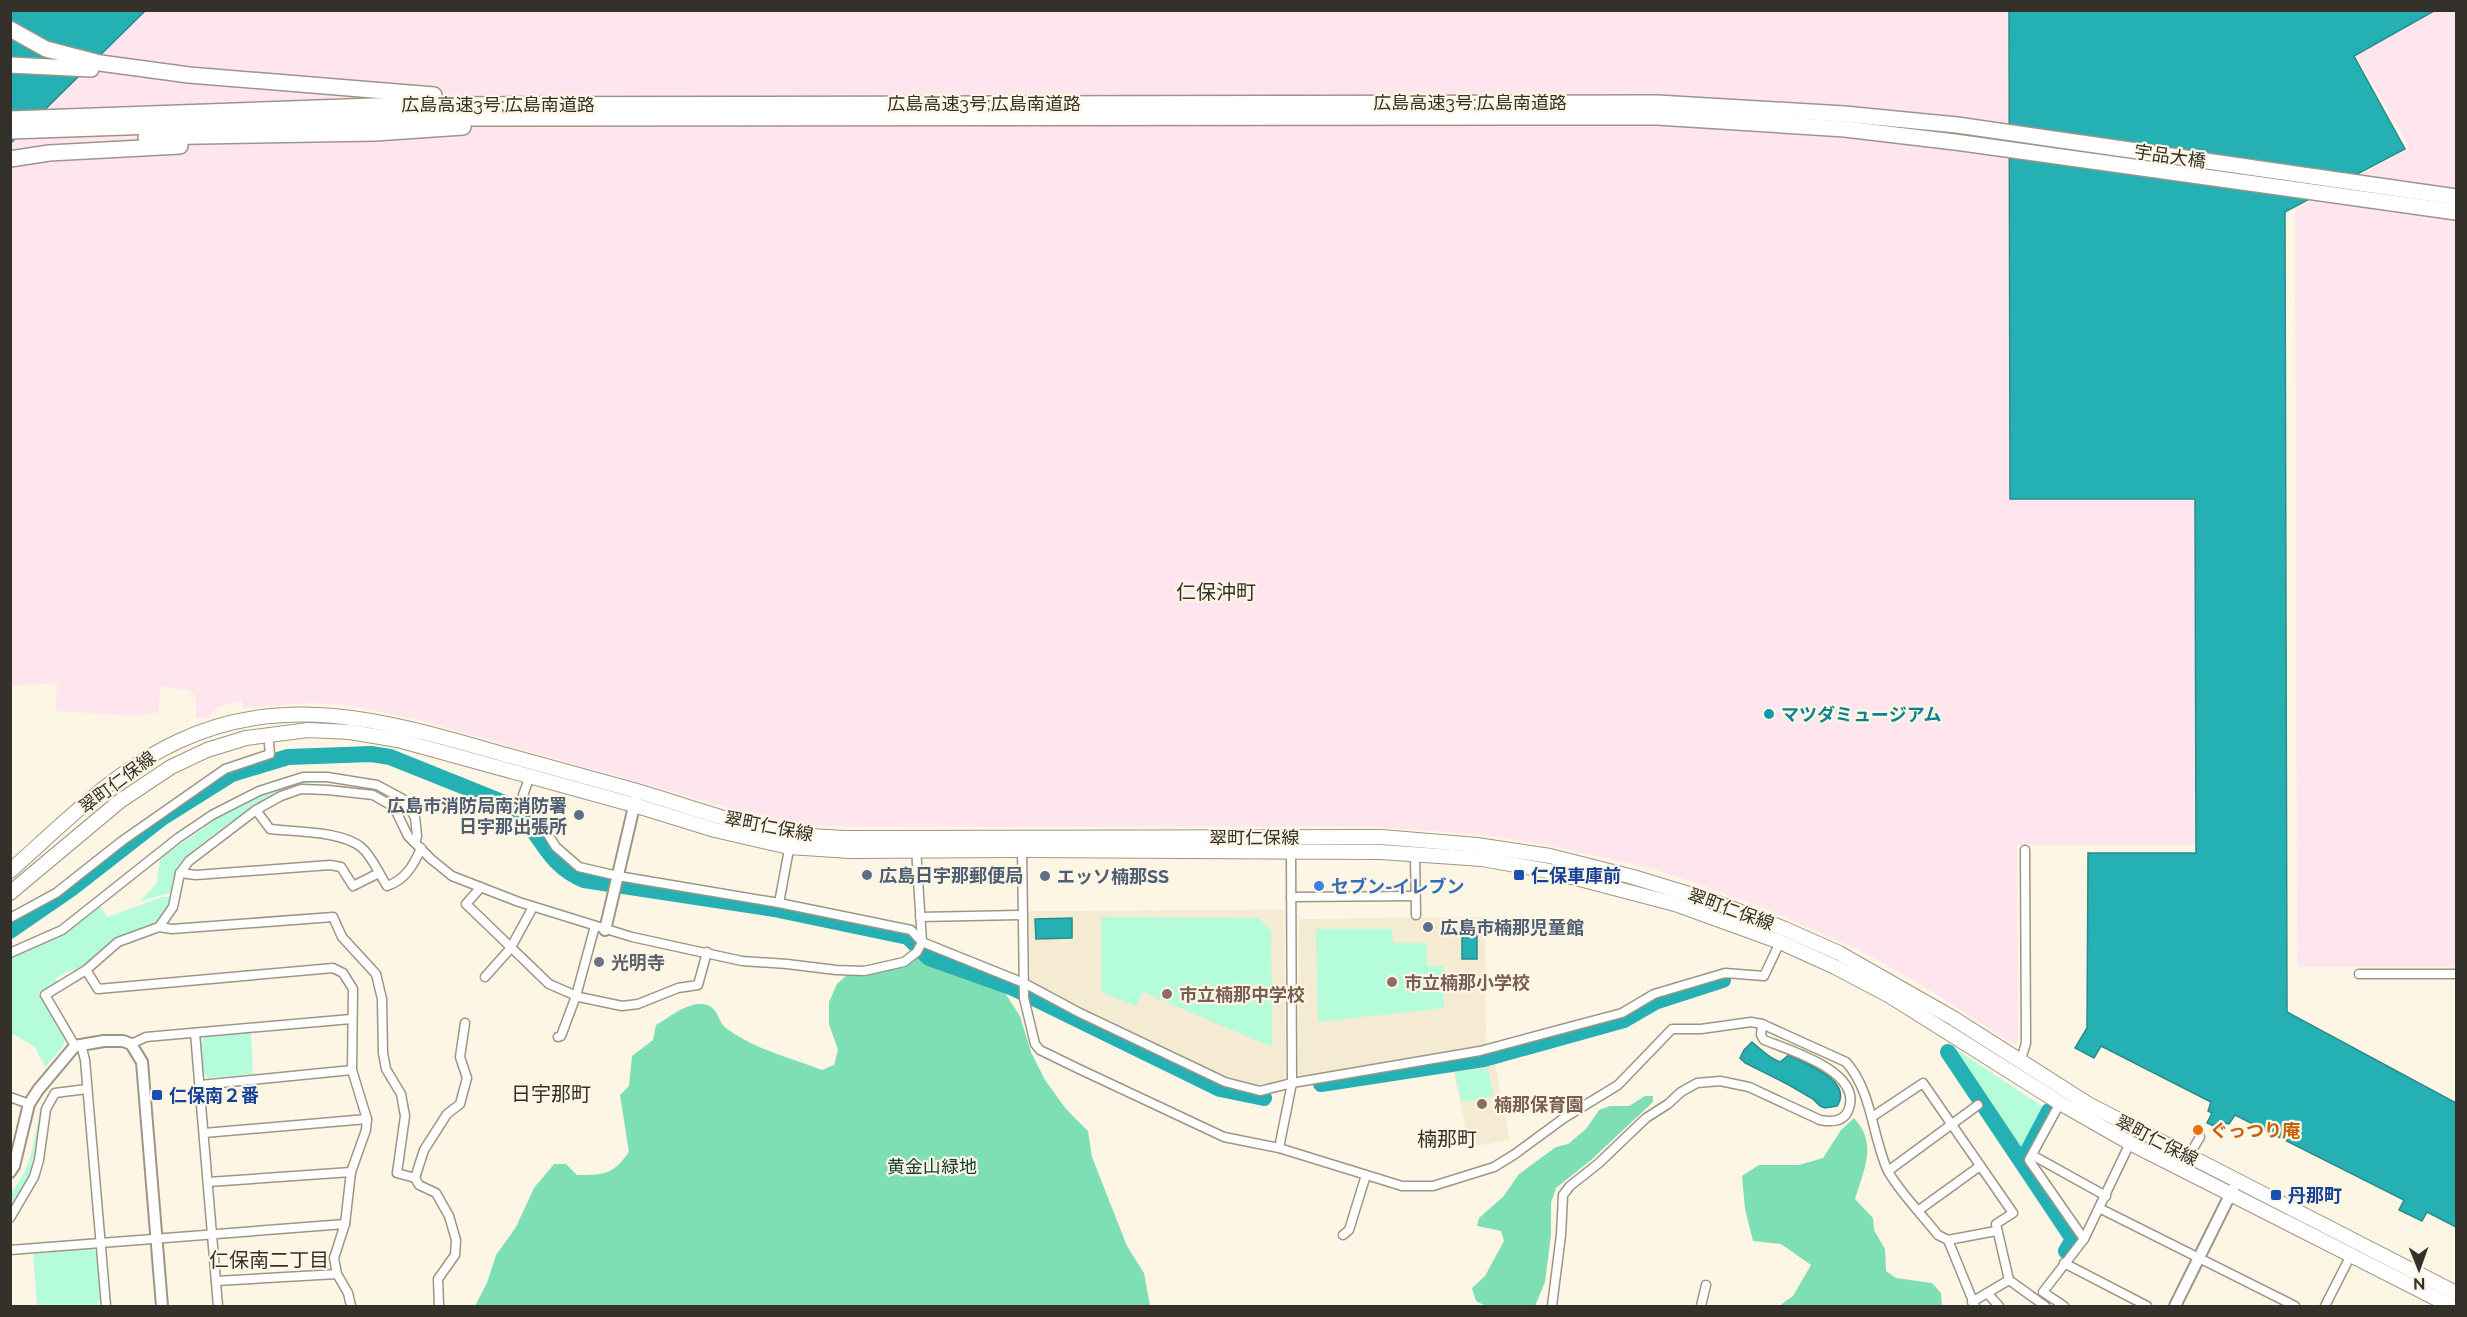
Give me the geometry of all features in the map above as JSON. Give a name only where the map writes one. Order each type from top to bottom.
[{"type":"highway","points":[[10,29],[46,49],[81,59],[189,75]]},
{"type":"highway","points":[[10,65],[189,75],[421,94],[615,98],[695,103]]},
{"type":"highway","name":"広島高速3号;広島南道路","points":[[10,119],[338,106],[695,103],[1657,103],[1801,110],[1957,125]]},
{"type":"highway","name":"広島高速3号;広島南道路","points":[[10,131],[331,119],[1657,117],[1845,129],[1955,142]]},
{"type":"highway","points":[[10,159],[49,153],[574,118]]},
{"type":"highway","name":"宇品大橋","points":[[1957,125],[2383,196]]},
{"type":"highway","points":[[10,139],[320,135]]},
{"type":"highway","name":"宇品大橋","points":[[1955,142],[2383,196]]},
{"type":"highway","points":[[2383,196],[2457,197]]},
{"type":"highway","points":[[2383,196],[2457,212]]},
{"type":"main road","name":"翠町仁保線","points":[[10,871],[92,799],[143,760],[179,740],[234,722],[273,715],[329,714],[391,724],[636,798],[715,830],[850,851],[916,844],[1291,844],[1482,859],[1619,881]]},
{"type":"main road","name":"翠町仁保線","points":[[10,893],[120,801],[154,777],[207,750],[268,734],[329,730],[374,735],[530,776],[636,798]]},
{"type":"main road","name":"翠町仁保線","points":[[1291,844],[1381,837],[1477,845],[1550,856],[1675,904],[1839,953],[1897,984],[1967,1027],[2060,1103],[2130,1143],[2451,1306]]},
{"type":"main road","name":"翠町仁保線","points":[[1783,935],[1835,967],[1890,996],[1959,1039],[2457,1293]]},
{"type":"street","points":[[10,918],[56,893],[122,841],[225,769],[270,754],[268,734]]},
{"type":"street","points":[[530,776],[523,795],[556,847],[579,867],[616,882],[779,903],[910,930],[921,942],[1024,990],[1225,1082],[1260,1091],[1292,1083],[1480,1051],[1622,1012],[1654,994],[1725,973],[1764,976],[1783,935]]},
{"type":"street","points":[[10,952],[62,930],[178,838],[212,815],[259,791],[303,777],[377,785],[403,799],[415,817],[418,846],[414,865],[397,883],[387,886],[363,849],[352,841],[341,837],[270,829],[256,810]]},
{"type":"street","points":[[159,927],[173,908],[180,873],[189,861],[256,810],[281,796],[301,789],[373,795],[394,807],[408,836],[452,876],[533,906],[600,928],[742,961],[787,963],[836,970],[864,970],[904,962],[916,952],[921,942],[916,844]]},
{"type":"street","points":[[558,1037],[561,1036],[576,996],[616,882],[636,798]]},
{"type":"street","points":[[779,903],[790,840]]},
{"type":"street","points":[[1022,843],[1024,990],[1035,1044],[1040,1050],[1224,1137],[1279,1148],[1402,1186],[1433,1186],[1494,1167],[1564,1118],[1618,1085],[1672,1029],[1701,1029],[1751,1022],[1762,1024],[1846,1062],[1854,1071],[1872,1118],[1888,1171],[1938,1235],[1948,1240],[1996,1231]]},
{"type":"street","points":[[1279,1148],[1292,1083],[1291,844]]},
{"type":"street","points":[[2017,1068],[2026,1044],[2025,850]]},
{"type":"street","points":[[1415,854],[1416,915]]},
{"type":"street","points":[[180,873],[196,875],[330,865],[341,867],[353,886],[379,873]]},
{"type":"street","points":[[481,887],[466,904],[510,949],[549,984],[576,996],[622,1006],[638,1004],[678,988],[698,985],[707,952]]},
{"type":"street","points":[[1291,897],[1415,896]]},
{"type":"street","points":[[485,977],[510,949],[533,906]]},
{"type":"street","points":[[920,918],[1023,915]]},
{"type":"street","points":[[106,1306],[85,1060],[78,1045],[45,995],[86,970],[118,942],[159,927],[172,929],[333,917],[342,937],[376,974],[382,999],[384,1061],[386,1069],[401,1094],[405,1116],[397,1173],[415,1178],[419,1185],[436,1192],[449,1216],[456,1240],[455,1255],[438,1279],[439,1306]]},
{"type":"street","points":[[86,970],[98,989],[333,968],[343,973],[353,989],[352,1070],[367,1119],[366,1130],[351,1172],[345,1224],[334,1258],[337,1274],[348,1293],[351,1306]]},
{"type":"street","points":[[2359,974],[2457,974]]},
{"type":"street","points":[[10,1172],[14,1166],[29,1104],[38,1090],[78,1045],[114,1041],[131,1044],[146,1037],[351,1019]]},
{"type":"street","points":[[415,1178],[424,1150],[447,1114],[460,1104],[466,1078],[460,1057],[465,1023]]},
{"type":"street","points":[[1552,1306],[1561,1235],[1563,1195],[1570,1186],[1646,1118],[1682,1092],[1697,1083],[1720,1081],[1749,1087],[1820,1120],[1829,1122],[1840,1119],[1848,1112],[1850,1099],[1843,1080],[1834,1070],[1764,1040],[1761,1035],[1762,1024]]},
{"type":"street","points":[[1959,1039],[1967,1027]]},
{"type":"street","points":[[195,1033],[218,1306]]},
{"type":"street","points":[[131,1044],[142,1062],[162,1306]]},
{"type":"street","points":[[200,1084],[352,1070]]},
{"type":"street","points":[[1872,1118],[1923,1083],[2013,1213],[1996,1224],[2009,1280],[2045,1306]]},
{"type":"street","points":[[10,1218],[34,1177],[39,1160],[46,1109],[55,1093],[87,1089]]},
{"type":"street","points":[[10,1097],[29,1104]]},
{"type":"street","points":[[2060,1103],[2029,1160],[2084,1239]]},
{"type":"street","points":[[1888,1171],[1978,1105]]},
{"type":"street","points":[[204,1133],[367,1119]]},
{"type":"street","points":[[2188,1157],[2200,1137]]},
{"type":"street","points":[[2064,1306],[2043,1292],[2084,1239],[2130,1143]]},
{"type":"street","points":[[2032,1155],[2106,1196]]},
{"type":"street","points":[[1919,1210],[1980,1166]]},
{"type":"street","points":[[208,1182],[351,1172]]},
{"type":"street","points":[[1343,1235],[1349,1230],[1366,1176]]},
{"type":"street","points":[[2175,1306],[2237,1181]]},
{"type":"street","points":[[2100,1208],[2295,1306]]},
{"type":"street","points":[[10,1250],[345,1224]]},
{"type":"street","points":[[1948,1240],[1973,1304],[2009,1280]]},
{"type":"street","points":[[2325,1306],[2357,1242]]},
{"type":"street","points":[[2064,1263],[2147,1306]]},
{"type":"street","points":[[216,1281],[337,1274]]},
{"type":"street","points":[[1701,1306],[1706,1286]]},
{"type":"street","points":[[1987,1293],[1999,1306]]},
{"type":"shaded area","points":[[145,11],[2009,11],[2010,498],[2195,499],[2196,845],[2017,845],[2018,1041],[2015,1045],[1918,983],[1865,953],[1771,911],[1646,867],[1551,846],[1483,835],[1365,826],[848,827],[811,825],[729,808],[419,720],[347,705],[309,703],[244,708],[241,701],[218,707],[209,716],[196,719],[196,697],[189,690],[160,687],[159,712],[139,716],[56,711],[57,683],[11,686],[11,143]]},
{"type":"shaded area","points":[[2435,11],[2456,11],[2456,967],[2297,967],[2295,213],[2296,209],[2410,148],[2356,56]]},
{"type":"shaded area","name":"市立楠那中学校","points":[[1284,910],[1286,1074],[1283,1082],[1264,1087],[1227,1079],[1030,984],[1029,911]]},
{"type":"shaded area","name":"市立楠那小学校","points":[[1485,917],[1486,1045],[1302,1077],[1298,1074],[1299,919]]},
{"type":"shaded area","name":"楠那保育園","points":[[1495,1063],[1510,1140],[1470,1147],[1453,1069]]},
{"type":"green space","points":[[327,780],[326,783],[294,786],[250,809],[187,857],[176,872],[170,893],[140,901],[157,883],[160,858],[205,827],[204,825],[250,800],[302,781]]},
{"type":"green space","points":[[162,897],[170,897],[167,910],[157,922],[119,937],[78,969],[66,972],[55,979],[57,982],[38,993],[64,1038],[64,1045],[45,1067],[35,1047],[11,1033],[11,956],[47,942],[100,906],[108,917]]},
{"type":"green space","points":[[1101,917],[1258,918],[1271,931],[1272,1047],[1143,992],[1136,1006],[1101,992]]},
{"type":"green space","points":[[1316,929],[1392,929],[1393,943],[1427,943],[1427,966],[1443,966],[1444,1008],[1318,1022]]},
{"type":"green space","name":"黄金山緑地","points":[[921,954],[972,974],[1003,990],[1020,1016],[1031,1052],[1045,1080],[1066,1109],[1088,1131],[1092,1157],[1127,1246],[1144,1273],[1150,1306],[475,1306],[487,1283],[496,1255],[516,1227],[534,1188],[554,1164],[566,1164],[577,1175],[601,1174],[618,1165],[629,1152],[620,1095],[629,1086],[632,1056],[653,1040],[656,1025],[687,1007],[707,1005],[714,1010],[724,1026],[738,1036],[822,1070],[834,1065],[838,1050],[829,1024],[829,1002],[837,984],[847,975],[906,964]]},
{"type":"green space","points":[[251,1032],[253,1074],[208,1078],[203,1073],[201,1042],[205,1036]]},
{"type":"green space","points":[[1953,1047],[2045,1108],[2025,1148],[2020,1149],[1952,1049]]},
{"type":"green space","points":[[1488,1068],[1493,1096],[1467,1102],[1466,1100],[1461,1101],[1455,1072]]},
{"type":"green space","points":[[54,1090],[41,1113],[31,1174],[11,1211],[11,1194],[24,1173],[31,1155],[40,1111]]},
{"type":"green space","points":[[1645,1096],[1653,1096],[1653,1102],[1591,1160],[1556,1188],[1551,1203],[1551,1235],[1545,1282],[1535,1306],[1486,1306],[1476,1301],[1472,1288],[1485,1276],[1504,1241],[1501,1231],[1477,1226],[1479,1218],[1503,1197],[1519,1174],[1556,1147],[1568,1144],[1586,1129],[1599,1110],[1610,1106],[1629,1106]]},
{"type":"green space","points":[[1854,1118],[1866,1137],[1867,1147],[1865,1167],[1855,1199],[1873,1218],[1874,1230],[1885,1249],[1886,1271],[1896,1278],[1932,1283],[1941,1293],[1942,1306],[1779,1306],[1793,1296],[1811,1265],[1781,1244],[1753,1241],[1745,1209],[1742,1176],[1759,1165],[1799,1165],[1823,1158],[1841,1130]]},
{"type":"green space","points":[[91,1248],[97,1253],[100,1300],[96,1306],[37,1306],[33,1254]]},
{"type":"water","points":[[11,11],[145,11],[11,143]]},
{"type":"water","points":[[2009,11],[2434,11],[2354,56],[2405,149],[2285,212],[2287,1012],[2456,1103],[2456,1227],[2427,1212],[2422,1221],[2399,1210],[2404,1200],[2235,1115],[2229,1124],[2225,1123],[2222,1130],[2207,1123],[2212,1113],[2208,1111],[2211,1102],[2101,1046],[2094,1058],[2075,1048],[2087,1028],[2088,853],[2196,853],[2195,499],[2010,499]]},
{"type":"water","points":[[1072,918],[1072,938],[1036,939],[1035,919]]},
{"type":"water","points":[[1462,924],[1477,924],[1477,959],[1462,959]]},
{"type":"water","points":[[1752,1042],[1775,1060],[1780,1062],[1789,1055],[1826,1074],[1839,1089],[1841,1097],[1837,1106],[1825,1108],[1820,1106],[1813,1099],[1789,1085],[1745,1063],[1740,1058]]},
{"type":"waterway","points":[[10,931],[71,889],[162,818],[232,774],[288,757],[371,754],[390,757],[510,805],[529,824],[551,856],[560,865],[584,880],[774,909],[908,937],[929,958],[1013,988],[1220,1089],[1264,1098]]},
{"type":"waterway","points":[[1321,1084],[1484,1059],[1624,1020],[1655,1002],[1723,980]]},
{"type":"waterway","points":[[1948,1052],[2073,1239],[2066,1251]]},
{"type":"waterway","points":[[2020,1159],[2028,1151],[2049,1111]]},
{"type":"place","name":"マツダミュージアム","points":[[1769,714]]},
{"type":"place","name":"広島市消防局南消防署 日宇那出張所","points":[[579,815]]},
{"type":"place","name":"広島日宇那郵便局","points":[[867,875]]},
{"type":"place","name":"仁保車庫前","points":[[1519,875]]},
{"type":"place","name":"エッソ楠那SS","points":[[1045,876]]},
{"type":"place","name":"セブン-イレブン","points":[[1319,886]]},
{"type":"place","name":"広島市楠那児童館","points":[[1428,927]]},
{"type":"place","name":"光明寺","points":[[599,962]]},
{"type":"place","name":"市立楠那小学校","points":[[1392,982]]},
{"type":"place","name":"市立楠那中学校","points":[[1167,994]]},
{"type":"place","name":"仁保南２番","points":[[157,1095]]},
{"type":"place","name":"楠那保育園","points":[[1482,1104]]},
{"type":"place","name":"ぐっつり庵","points":[[2198,1130]]},
{"type":"place","name":"丹那町","points":[[2276,1195]]},
{"type":"district","name":"仁保沖町","points":[[1216,592]]},
{"type":"district","name":"日宇那町","points":[[551,1094]]},
{"type":"district","name":"楠那町","points":[[1447,1139]]},
{"type":"district","name":"仁保南二丁目","points":[[269,1260]]}]
